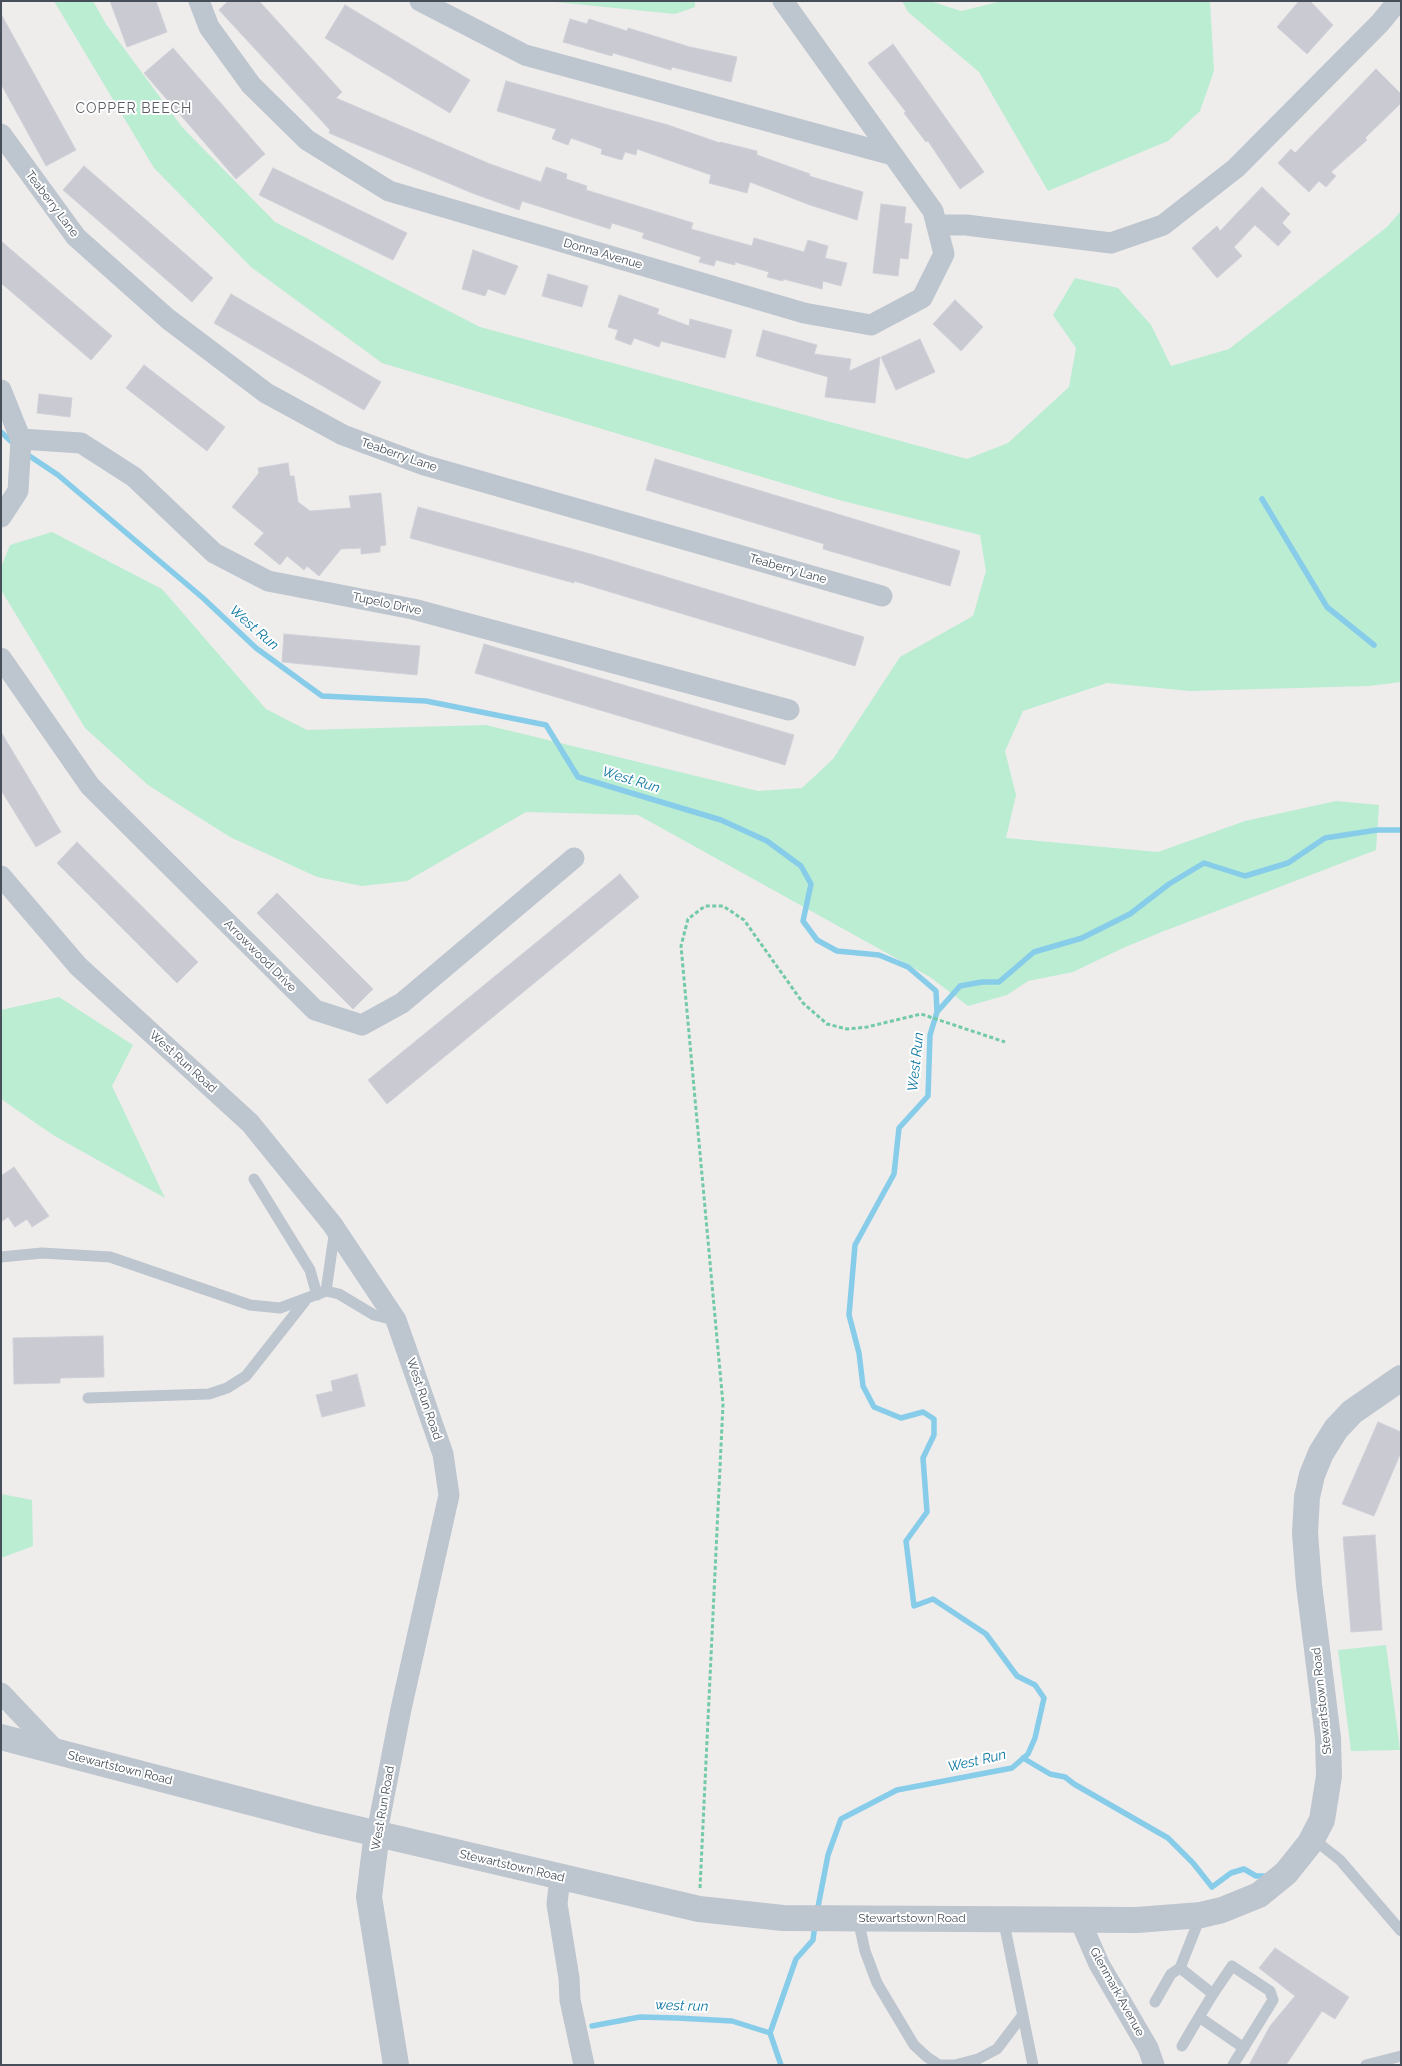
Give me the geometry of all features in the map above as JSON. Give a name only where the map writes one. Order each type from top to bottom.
[{"type":"street","name":"Donna Avenue","points":[[199,1],[209,27],[251,85],[307,140],[389,191],[804,313],[872,325],[922,298],[944,254],[937,225],[933,211],[783,1]]},
{"type":"street","points":[[420,1],[526,55],[893,155]]},
{"type":"street","points":[[937,225],[966,225],[1111,243],[1163,225],[1236,168],[1380,23],[1398,1]]},
{"type":"street","name":"Teaberry Lane","points":[[4,146],[76,237],[168,320],[266,393],[342,435],[424,465],[882,596]]},
{"type":"street","points":[[1,390],[21,440],[18,492],[1,517]]},
{"type":"street","name":"Tupelo Drive","points":[[21,440],[81,442],[134,477],[214,553],[268,581],[413,609],[788,710]]},
{"type":"street","name":"Arrowwood Drive","points":[[1,658],[90,786],[315,1010],[362,1025],[402,1003],[574,858]]},
{"type":"street","name":"West Run Road","points":[[1,876],[78,966],[250,1123],[335,1228],[396,1320],[443,1454],[449,1495],[401,1709],[378,1832],[370,1897],[396,2065]]},
{"type":"street","name":"Stewartstown Road","points":[[1,1737],[314,1820],[378,1832],[700,1909],[783,1918],[1079,1918],[1137,1920],[1201,1915],[1248,1901],[1259,1895],[1286,1873],[1312,1838],[1322,1820],[1326,1800],[1328,1738],[1308,1576],[1305,1533],[1309,1490],[1312,1475],[1321,1452],[1336,1429],[1352,1412],[1401,1378]]},
{"type":"street","points":[[1,1693],[56,1751]]},
{"type":"street","points":[[560,1877],[558,1913],[569,1978],[570,2000],[584,2065]]},
{"type":"street","name":"Glenmark Avenue","points":[[1079,1918],[1098,1964],[1148,2048],[1154,2065]]},
{"type":"lane","points":[[254,1179],[310,1270],[317,1295]]},
{"type":"lane","points":[[88,1398],[209,1394],[227,1388],[246,1376],[317,1295],[335,1228]]},
{"type":"lane","points":[[1,1257],[42,1253],[110,1257],[250,1305],[280,1308],[317,1295],[339,1294],[374,1315],[396,1320]]},
{"type":"lane","points":[[1312,1838],[1340,1860],[1401,1931]]},
{"type":"lane","points":[[1155,2002],[1172,1974],[1180,1968],[1201,1915]]},
{"type":"lane","points":[[851,1918],[877,1983],[914,2045],[939,2065],[955,2065],[978,2059],[997,2049],[1022,2016]]},
{"type":"lane","points":[[1003,1918],[1033,2065]]},
{"type":"lane","points":[[1182,2046],[1232,1966],[1270,1991],[1273,2000],[1233,2065]]},
{"type":"lane","points":[[1180,1968],[1213,1994]]},
{"type":"lane","points":[[1199,2017],[1244,2048]]},
{"type":"lane","points":[[1366,2065],[1401,2056]]},
{"type":"path","points":[[700,1909],[723,1404],[681,946],[688,919],[705,906],[723,906],[744,920],[803,1003],[827,1024],[847,1029],[867,1027],[923,1015],[948,1021],[1005,1042]]},
{"type":"green space","points":[[54,1],[93,1],[106,24],[182,127],[275,222],[480,327],[967,459],[1008,443],[1069,387],[1076,348],[1053,315],[1075,278],[1118,288],[1151,325],[1171,366],[1229,349],[1387,227],[1401,211],[1401,682],[1369,686],[1190,691],[1107,683],[1023,711],[1005,751],[1016,795],[1006,838],[1158,852],[1245,821],[1336,801],[1379,805],[1376,850],[1159,933],[1073,972],[1028,981],[1007,995],[968,1006],[930,977],[638,815],[526,812],[407,881],[362,886],[317,877],[230,837],[148,785],[85,728],[1,590],[1,567],[10,545],[52,532],[162,589],[266,709],[307,730],[486,725],[758,791],[802,788],[833,759],[900,657],[973,616],[986,571],[980,535],[839,500],[382,363],[251,267],[154,168]]},
{"type":"green space","points":[[545,1],[695,1],[695,7],[675,14]]},
{"type":"green space","points":[[902,1],[930,1],[961,11],[1002,1],[1210,1],[1214,71],[1200,111],[1168,141],[1048,191],[979,72],[908,12]]},
{"type":"green space","points":[[59,997],[133,1045],[112,1086],[165,1198],[53,1135],[1,1099],[1,1010]]},
{"type":"green space","points":[[1,1494],[32,1500],[33,1546],[1,1558]]},
{"type":"green space","points":[[1386,1645],[1400,1750],[1351,1751],[1338,1650]]},
{"type":"building","points":[[110,1],[156,1],[167,32],[127,47]]},
{"type":"building","points":[[228,1],[259,1],[342,92],[336,98],[490,164],[541,182],[546,167],[567,174],[566,179],[587,186],[586,190],[693,223],[691,229],[752,246],[754,238],[804,252],[808,240],[828,246],[825,258],[847,263],[841,286],[823,281],[822,289],[783,279],[783,281],[767,277],[769,272],[735,262],[735,265],[716,260],[714,266],[699,262],[701,257],[642,238],[644,233],[612,223],[610,229],[522,201],[519,210],[472,193],[329,133],[330,130],[219,10]]},
{"type":"building","points":[[1299,1],[1310,1],[1333,25],[1307,54],[1277,27]]},
{"type":"building","points":[[345,5],[470,80],[450,113],[325,38]]},
{"type":"building","points":[[1,14],[76,150],[46,166],[1,84]]},
{"type":"building","points":[[570,19],[587,24],[589,19],[627,31],[628,28],[690,47],[737,57],[731,82],[672,67],[671,70],[613,53],[612,56],[563,42]]},
{"type":"building","points":[[893,44],[984,172],[960,189],[928,141],[926,142],[904,113],[906,112],[868,63]]},
{"type":"building","points":[[173,48],[265,154],[236,179],[144,73]]},
{"type":"building","points":[[1376,69],[1401,94],[1401,103],[1365,138],[1367,140],[1331,172],[1336,176],[1326,187],[1319,181],[1309,192],[1278,163],[1291,149],[1295,153]]},
{"type":"building","points":[[506,81],[668,125],[720,143],[757,151],[757,155],[810,174],[809,176],[863,192],[857,220],[810,205],[750,182],[747,193],[709,183],[711,175],[637,149],[636,155],[625,152],[622,160],[601,154],[602,149],[571,138],[568,145],[552,139],[556,129],[497,111]]},
{"type":"building","points":[[84,166],[213,278],[192,302],[63,190]]},
{"type":"building","points":[[273,168],[407,233],[393,260],[259,195]]},
{"type":"building","points":[[1262,187],[1290,214],[1282,223],[1291,232],[1278,246],[1255,225],[1234,247],[1242,256],[1217,278],[1192,248],[1217,226],[1220,231]]},
{"type":"building","points":[[881,204],[906,207],[904,223],[912,224],[908,259],[900,258],[898,276],[873,273]]},
{"type":"building","points":[[1,241],[112,336],[91,360],[1,283]]},
{"type":"building","points":[[473,250],[518,266],[505,295],[488,289],[485,296],[462,289]]},
{"type":"building","points":[[548,274],[588,286],[582,307],[542,296]]},
{"type":"building","points":[[231,294],[381,382],[364,410],[214,323]]},
{"type":"building","points":[[619,295],[659,309],[657,314],[689,326],[690,319],[732,330],[725,358],[661,341],[659,347],[634,338],[631,345],[615,339],[618,330],[608,327]]},
{"type":"building","points":[[955,300],[983,327],[961,351],[933,324]]},
{"type":"building","points":[[763,330],[817,345],[814,354],[851,359],[849,371],[880,357],[875,403],[825,397],[828,377],[756,356]]},
{"type":"building","points":[[920,339],[935,372],[896,390],[881,357]]},
{"type":"building","points":[[144,365],[225,427],[207,451],[126,388]]},
{"type":"building","points":[[39,394],[72,398],[70,417],[37,413]]},
{"type":"building","points":[[655,459],[960,551],[950,586],[823,549],[824,544],[646,490]]},
{"type":"building","points":[[288,463],[290,476],[294,476],[298,502],[310,511],[351,508],[349,496],[381,493],[386,545],[380,546],[380,552],[361,554],[361,548],[341,549],[319,576],[307,566],[304,570],[287,556],[280,565],[254,544],[264,533],[232,507],[259,473],[258,468]]},
{"type":"building","points":[[418,507],[594,555],[864,637],[855,666],[574,581],[574,583],[410,538]]},
{"type":"building","points":[[284,634],[420,646],[417,675],[282,662]]},
{"type":"building","points":[[484,644],[794,735],[785,765],[475,673]]},
{"type":"building","points":[[1,732],[61,832],[36,847],[1,790]]},
{"type":"building","points":[[77,842],[198,962],[177,983],[57,863]]},
{"type":"building","points":[[620,874],[639,897],[387,1104],[368,1080]]},
{"type":"building","points":[[277,893],[373,989],[353,1009],[257,913]]},
{"type":"building","points":[[14,1167],[49,1216],[32,1227],[27,1219],[15,1227],[8,1217],[1,1222],[1,1176]]},
{"type":"building","points":[[103,1336],[104,1377],[60,1378],[60,1383],[14,1384],[13,1338]]},
{"type":"building","points":[[357,1374],[365,1406],[322,1417],[316,1395],[333,1391],[331,1381]]},
{"type":"building","points":[[1378,1422],[1401,1432],[1401,1452],[1374,1516],[1342,1504]]},
{"type":"building","points":[[1375,1535],[1382,1630],[1351,1632],[1343,1537]]},
{"type":"building","points":[[1275,1948],[1349,1997],[1335,2019],[1322,2011],[1286,2065],[1249,2065],[1270,2026],[1295,1996],[1259,1968]]},
{"type":"waterway","name":"West Run","points":[[1,432],[16,446]]},
{"type":"waterway","name":"West Run","points":[[25,453],[58,475],[203,598],[256,648],[322,696],[426,701],[546,725],[578,777],[721,820],[767,841],[801,866],[811,884],[803,921],[817,940],[837,951],[879,955],[908,967],[936,991],[937,1012],[930,1035],[928,1096],[899,1128],[894,1174],[855,1245],[849,1315],[859,1353],[863,1386],[874,1407],[901,1418],[923,1412],[934,1419],[934,1435],[923,1458],[927,1512],[906,1541],[914,1606],[933,1599],[986,1634],[1017,1676],[1035,1685],[1044,1698],[1035,1738],[1028,1754],[1012,1768],[897,1790],[841,1819],[828,1855],[817,1912]]},
{"type":"waterway","points":[[1262,499],[1327,607],[1374,645]]},
{"type":"waterway","points":[[937,1012],[960,986],[982,982],[999,982],[1034,952],[1082,938],[1130,914],[1169,884],[1204,863],[1245,876],[1288,863],[1325,838],[1377,830],[1401,830]]},
{"type":"waterway","points":[[1023,1758],[1050,1774],[1065,1777],[1168,1838],[1193,1863],[1212,1887],[1231,1873],[1244,1869],[1256,1876],[1267,1876]]},
{"type":"waterway","name":"West Run","points":[[781,2065],[770,2033],[796,1959],[813,1940],[815,1924]]},
{"type":"waterway","name":"west run","points":[[592,2026],[640,2017],[677,2018],[732,2021],[770,2033]]},
{"type":"district","name":"COPPER BEECH","points":[[134,109]]}]
